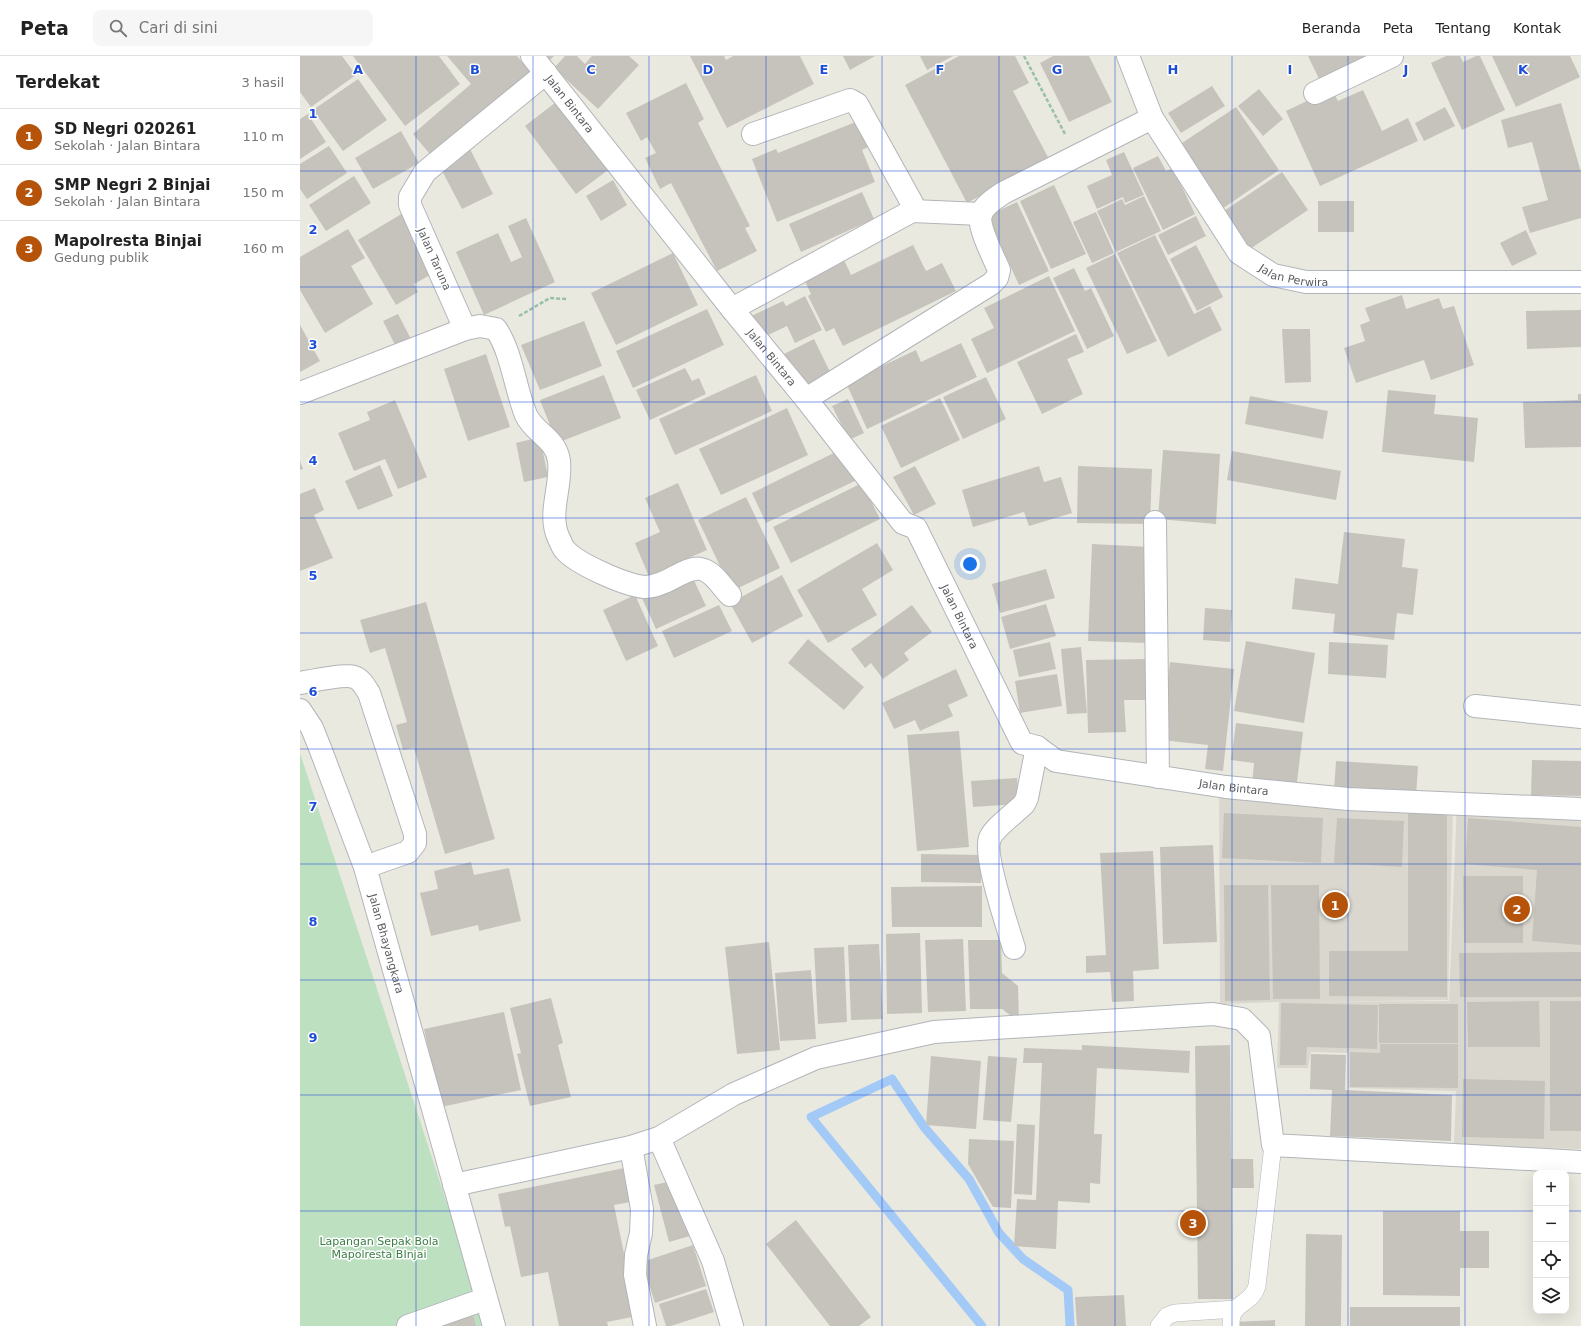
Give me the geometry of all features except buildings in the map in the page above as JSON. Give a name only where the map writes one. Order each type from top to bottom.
[{"type":"street","name":"Jalan Bintara","points":[[532,56],[903,523],[916,528],[1022,743],[1037,747],[1056,761],[1226,787],[1348,799],[1581,809]]},
{"type":"street","name":"Jalan Perwira","points":[[1128,56],[1152,118],[1239,253],[1273,275],[1306,282],[1581,282]]},
{"type":"street","points":[[1315,93],[1392,56]]},
{"type":"street","name":"Jalan Taruna","points":[[465,329],[410,205],[410,197],[425,172],[546,73]]},
{"type":"street","points":[[753,134],[850,100],[854,101],[912,203],[912,212]]},
{"type":"street","points":[[806,399],[991,284],[997,278],[998,270],[981,223],[981,214],[988,205],[1003,193],[1152,118]]},
{"type":"street","points":[[732,309],[912,212],[981,214]]},
{"type":"street","points":[[300,393],[465,329],[480,326],[496,330],[504,341],[527,416],[535,427],[546,436],[553,445],[559,460],[554,516],[556,532],[564,549],[580,562],[624,582],[642,587],[650,587],[661,584],[689,571],[703,569],[710,574],[730,595]]},
{"type":"street","points":[[1155,522],[1158,777]]},
{"type":"street","points":[[300,683],[353,677],[361,682],[369,693],[415,834],[415,843],[408,852],[365,867]]},
{"type":"street","points":[[1475,706],[1581,717]]},
{"type":"street","name":"Jalan Bhayangkara","points":[[300,710],[312,728],[365,867],[485,1299],[494,1326]]},
{"type":"street","points":[[1014,948],[994,882],[988,846],[993,833],[1024,804],[1027,798],[1037,747]]},
{"type":"street","points":[[454,1184],[631,1147],[659,1138],[734,1094],[816,1058],[934,1032],[1213,1014],[1242,1019],[1259,1036],[1273,1145],[1581,1162]]},
{"type":"street","points":[[659,1138],[713,1261],[732,1326]]},
{"type":"street","points":[[631,1147],[642,1209],[641,1232],[636,1255],[635,1275],[645,1326]]},
{"type":"street","points":[[408,1326],[485,1299]]},
{"type":"lane","points":[[1231,1326],[1232,1316],[1236,1309],[1250,1300],[1255,1293],[1257,1286],[1273,1145]]},
{"type":"lane","points":[[1159,1326],[1167,1316],[1175,1313],[1236,1309]]},
{"type":"path","points":[[1024,56],[1076,156]]},
{"type":"path","points":[[496,330],[550,298],[566,298]]},
{"type":"shaded area","points":[[1219,793],[1453,810],[1448,1000],[1299,1002],[1449,1001],[1457,801],[1581,818],[1581,1149],[1454,1145],[1456,1091],[1348,1088],[1348,1053],[1311,1052],[1308,1068],[1277,1068],[1279,1002],[1220,1004]]},
{"type":"green space","name":"Lapangan Sepak Bola Mapolresta BInjai","points":[[300,753],[470,1274],[489,1326],[300,1326]]},
{"type":"waterway","points":[[982,1326],[811,1117],[892,1079],[924,1127],[969,1179],[999,1233],[1023,1259],[1068,1290],[1070,1326]]},
{"type":"place","name":"SD Negri 020261","points":[[1335,905]]},
{"type":"place","name":"SMP Negri 2 Binjai","points":[[1517,909]]},
{"type":"place","name":"Mapolresta Binjai","points":[[1193,1223]]}]
